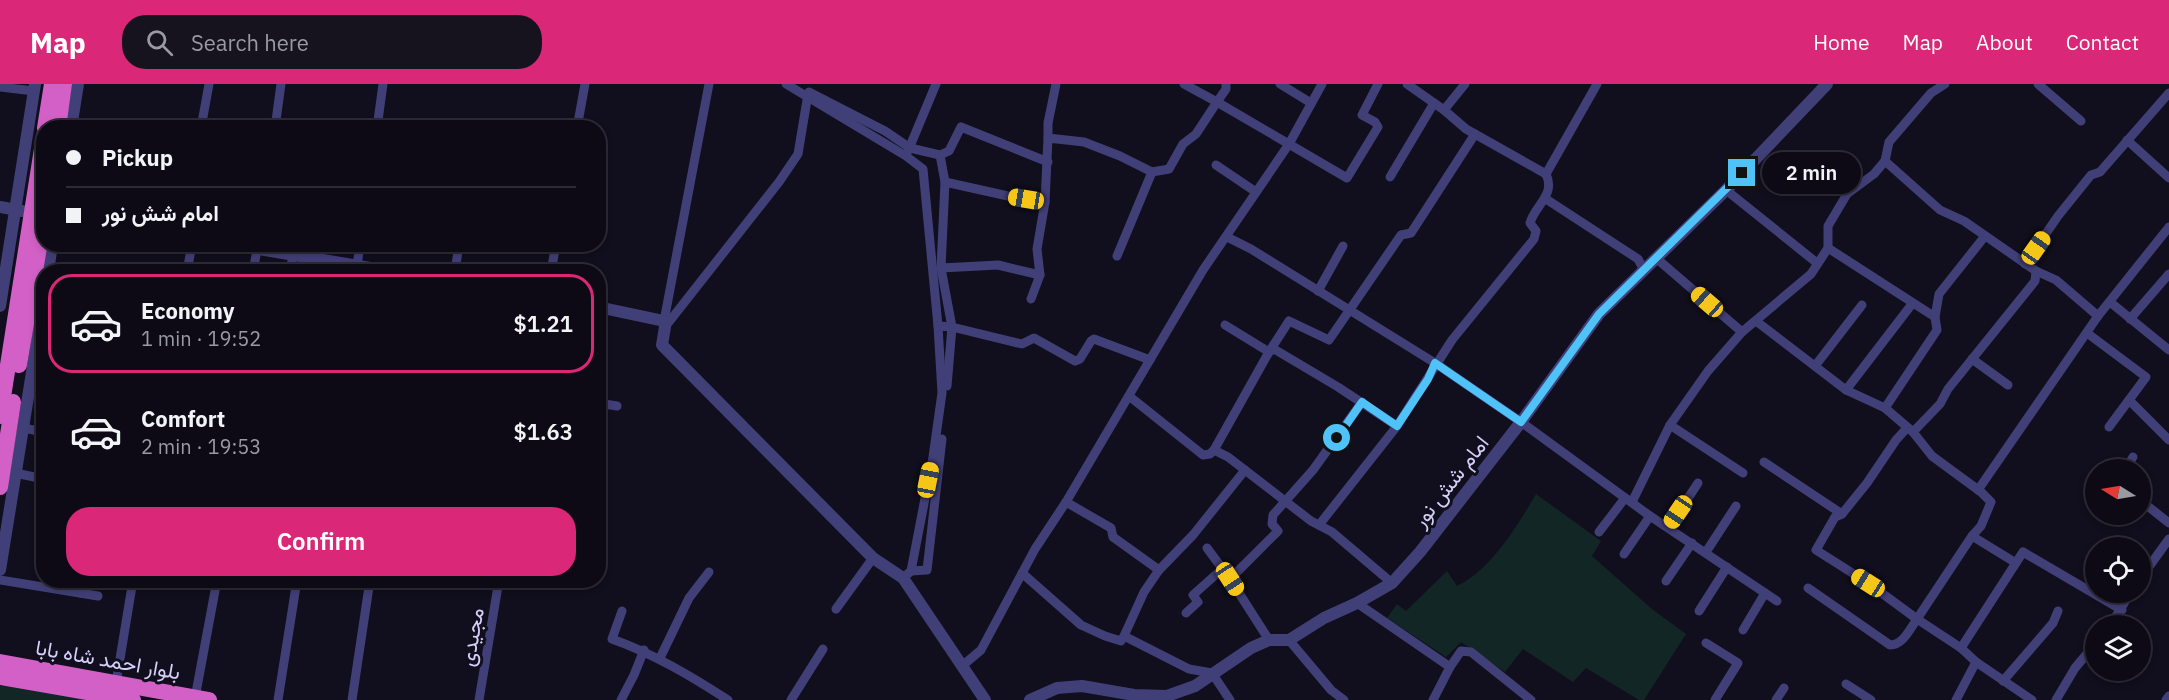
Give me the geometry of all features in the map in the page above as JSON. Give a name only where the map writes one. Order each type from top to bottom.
[{"type":"highway","points":[[46,120],[52,84]]},
{"type":"highway","points":[[59,120],[64,84]]},
{"type":"highway","points":[[0,487],[36,193]]},
{"type":"highway","points":[[0,416],[33,214]]},
{"type":"highway","name":"بلوار احمد شاه بابا","points":[[0,662],[202,699]]},
{"type":"highway","name":"بلوار احمد شاه بابا","points":[[0,676],[133,700]]},
{"type":"street","points":[[72,120],[78,84]]},
{"type":"street","points":[[202,120],[209,84]]},
{"type":"street","points":[[276,120],[281,84]]},
{"type":"street","points":[[378,120],[383,84]]},
{"type":"street","points":[[578,120],[585,84]]},
{"type":"street","points":[[709,84],[662,345],[873,558],[907,574],[985,700]]},
{"type":"street","points":[[786,84],[885,132],[923,169],[942,393],[933,457],[907,574]]},
{"type":"street","points":[[796,84],[808,94]]},
{"type":"street","points":[[908,152],[936,84]]},
{"type":"street","points":[[1031,299],[1040,275],[1037,249],[1045,202],[1048,123],[1056,84]]},
{"type":"street","points":[[1184,84],[1347,178],[1378,127],[1376,122],[1362,115],[1378,84]]},
{"type":"street","points":[[1048,138],[1084,142],[1152,172],[1169,169],[1184,144],[1196,134],[1226,89],[1226,84]]},
{"type":"street","points":[[1280,84],[1311,103]]},
{"type":"street","points":[[962,666],[981,650],[1050,524],[1066,502],[1203,270],[1289,144],[1322,84]]},
{"type":"street","points":[[1319,525],[1397,426],[1428,379],[1435,363],[1534,238],[1536,231],[1530,223],[1531,218],[1546,199],[1550,186],[1546,174],[1466,129],[1407,84]]},
{"type":"street","points":[[1444,110],[1465,84]]},
{"type":"street","points":[[1546,174],[1597,84]]},
{"type":"street","name":"امام شش نور","points":[[1289,640],[1324,618],[1392,583],[1420,552],[1521,422],[1599,314],[1726,190],[1827,84]]},
{"type":"street","points":[[1599,532],[1629,500],[1670,425],[1708,371],[1742,332],[1811,274],[1828,248],[1828,226],[1847,194],[1874,174],[1885,161],[1889,142],[1931,93],[1945,84]]},
{"type":"street","points":[[2038,84],[2081,121]]},
{"type":"street","points":[[0,87],[35,88],[33,214],[0,306]]},
{"type":"street","points":[[2025,264],[2058,216],[2091,175],[2100,171],[2169,93]]},
{"type":"street","points":[[664,324],[779,182],[798,154],[808,94]]},
{"type":"street","points":[[1390,177],[1434,103]]},
{"type":"street","points":[[908,152],[940,155],[949,151],[961,127],[1048,162]]},
{"type":"street","points":[[1129,396],[1203,455],[1210,454],[1289,321],[1329,340],[1401,235],[1411,233],[1475,134]]},
{"type":"street","points":[[2127,140],[2169,178]]},
{"type":"street","points":[[907,574],[927,570],[952,327],[941,268],[945,182],[940,155]]},
{"type":"street","points":[[1885,161],[1940,210],[1964,220],[2025,264],[2056,280],[2098,316]]},
{"type":"street","points":[[1216,165],[1256,192]]},
{"type":"street","points":[[1117,256],[1152,172]]},
{"type":"street","points":[[945,182],[1045,202]]},
{"type":"street","points":[[1726,190],[1817,263]]},
{"type":"street","points":[[1546,199],[1638,259],[1644,270]]},
{"type":"street","points":[[0,207],[33,214]]},
{"type":"street","points":[[1978,490],[2098,316],[2169,227]]},
{"type":"street","points":[[1885,408],[1937,330],[1935,317],[1939,294],[1985,236]]},
{"type":"street","points":[[1227,237],[1251,249],[1435,363],[1650,516],[1777,601]]},
{"type":"street","points":[[1318,291],[1343,246]]},
{"type":"street","points":[[1828,248],[1935,317]]},
{"type":"street","points":[[280,252],[345,264]]},
{"type":"street","points":[[291,264],[293,255]]},
{"type":"street","points":[[1656,258],[1742,332]]},
{"type":"street","points":[[941,268],[998,265],[1040,275]]},
{"type":"street","points":[[2032,700],[1868,583],[1816,550],[1835,517],[1842,514],[1867,483],[1896,440],[1940,404],[1948,389],[2035,281],[2036,271]]},
{"type":"street","points":[[2130,320],[2169,274]]},
{"type":"street","points":[[2110,302],[2169,350]]},
{"type":"street","points":[[1846,390],[1912,303]]},
{"type":"street","points":[[1815,366],[1862,305]]},
{"type":"street","points":[[606,309],[664,324]]},
{"type":"street","points":[[1756,321],[1846,390],[1885,408],[1910,430],[1932,456],[1991,502],[1981,526],[1902,641],[1896,645],[1890,645],[1808,588]]},
{"type":"street","points":[[1225,325],[1269,352]]},
{"type":"street","points":[[938,326],[952,327],[1022,344],[1034,338],[1075,361],[1080,359],[1094,339],[1150,360]]},
{"type":"street","points":[[2087,333],[2146,377],[2109,427]]},
{"type":"street","points":[[1269,352],[1274,349],[1397,426]]},
{"type":"street","points":[[1972,359],[2008,385]]},
{"type":"street","points":[[0,570],[22,428],[36,369]]},
{"type":"street","points":[[2129,399],[2169,440]]},
{"type":"street","points":[[1230,579],[1278,531],[1272,524],[1273,515],[1313,470],[1362,402]]},
{"type":"street","points":[[606,404],[617,406]]},
{"type":"street","points":[[1670,425],[1743,473]]},
{"type":"street","points":[[22,428],[36,431]]},
{"type":"street","points":[[1214,450],[1245,470],[1311,521],[1332,532],[1392,583]]},
{"type":"street","points":[[1764,462],[1842,514]]},
{"type":"street","points":[[1022,573],[1082,625],[1121,641],[1144,592],[1159,570],[1193,535],[1245,470]]},
{"type":"street","points":[[15,473],[36,477]]},
{"type":"street","points":[[1669,527],[1698,483]]},
{"type":"street","points":[[1066,502],[1111,528],[1113,537],[1159,570]]},
{"type":"street","points":[[1706,552],[1736,506]]},
{"type":"street","points":[[2151,509],[2169,523]]},
{"type":"street","points":[[1624,554],[1650,516]]},
{"type":"street","points":[[1972,536],[2016,562]]},
{"type":"street","points":[[2151,564],[2169,539]]},
{"type":"street","points":[[1666,581],[1692,543]]},
{"type":"street","points":[[1207,548],[1269,640]]},
{"type":"street","points":[[1961,648],[2023,552],[2122,610]]},
{"type":"street","points":[[836,609],[873,558]]},
{"type":"street","points":[[1699,610],[1727,567]]},
{"type":"street","points":[[1186,613],[1197,602],[1192,595],[1221,570]]},
{"type":"street","points":[[660,658],[689,598],[709,572]]},
{"type":"street","points":[[0,580],[36,586]]},
{"type":"street","points":[[50,588],[98,596]]},
{"type":"street","points":[[81,593],[82,588]]},
{"type":"street","points":[[116,683],[132,588]]},
{"type":"street","points":[[202,699],[216,588]]},
{"type":"street","points":[[278,700],[296,588]]},
{"type":"street","points":[[351,700],[368,588]]},
{"type":"street","name":"مجیدی","points":[[479,700],[498,588]]},
{"type":"street","points":[[1743,630],[1765,593]]},
{"type":"street","points":[[1357,603],[1450,667]]},
{"type":"street","points":[[2118,615],[2124,603]]},
{"type":"street","points":[[622,611],[612,639],[660,658],[728,700]]},
{"type":"street","points":[[2003,681],[2053,623],[2058,611]]},
{"type":"street","points":[[1124,636],[1189,669],[1212,673],[1230,700]]},
{"type":"street","points":[[1037,699],[1057,688],[1082,686],[1134,695],[1167,696],[1195,686],[1251,648],[1269,640],[1289,640],[1331,690],[1344,700]]},
{"type":"street","points":[[1706,643],[1738,663],[1715,700]]},
{"type":"street","points":[[791,700],[823,649]]},
{"type":"street","points":[[621,700],[644,650]]},
{"type":"street","points":[[1433,700],[1461,651],[1471,652],[1531,700]]},
{"type":"street","points":[[2056,700],[2085,656]]},
{"type":"street","points":[[1956,700],[1976,662]]},
{"type":"street","points":[[1846,684],[1871,700]]},
{"type":"street","points":[[1776,700],[1784,688]]},
{"type":"street","points":[[2166,700],[2169,696]]},
{"type":"green space","points":[[1536,494],[1601,541],[1592,556],[1652,609],[1686,634],[1644,700],[1639,700],[1586,668],[1573,682],[1523,649],[1505,672],[1461,642],[1446,657],[1387,618],[1397,604],[1406,611],[1447,571],[1457,586],[1481,570],[1512,533]]},
{"type":"green space","points":[[10,685],[101,700],[0,700],[0,686]]},
{"type":"route","points":[[1337,438],[1362,402],[1397,426],[1428,379],[1435,363],[1521,422],[1599,314],[1742,173]]}]
